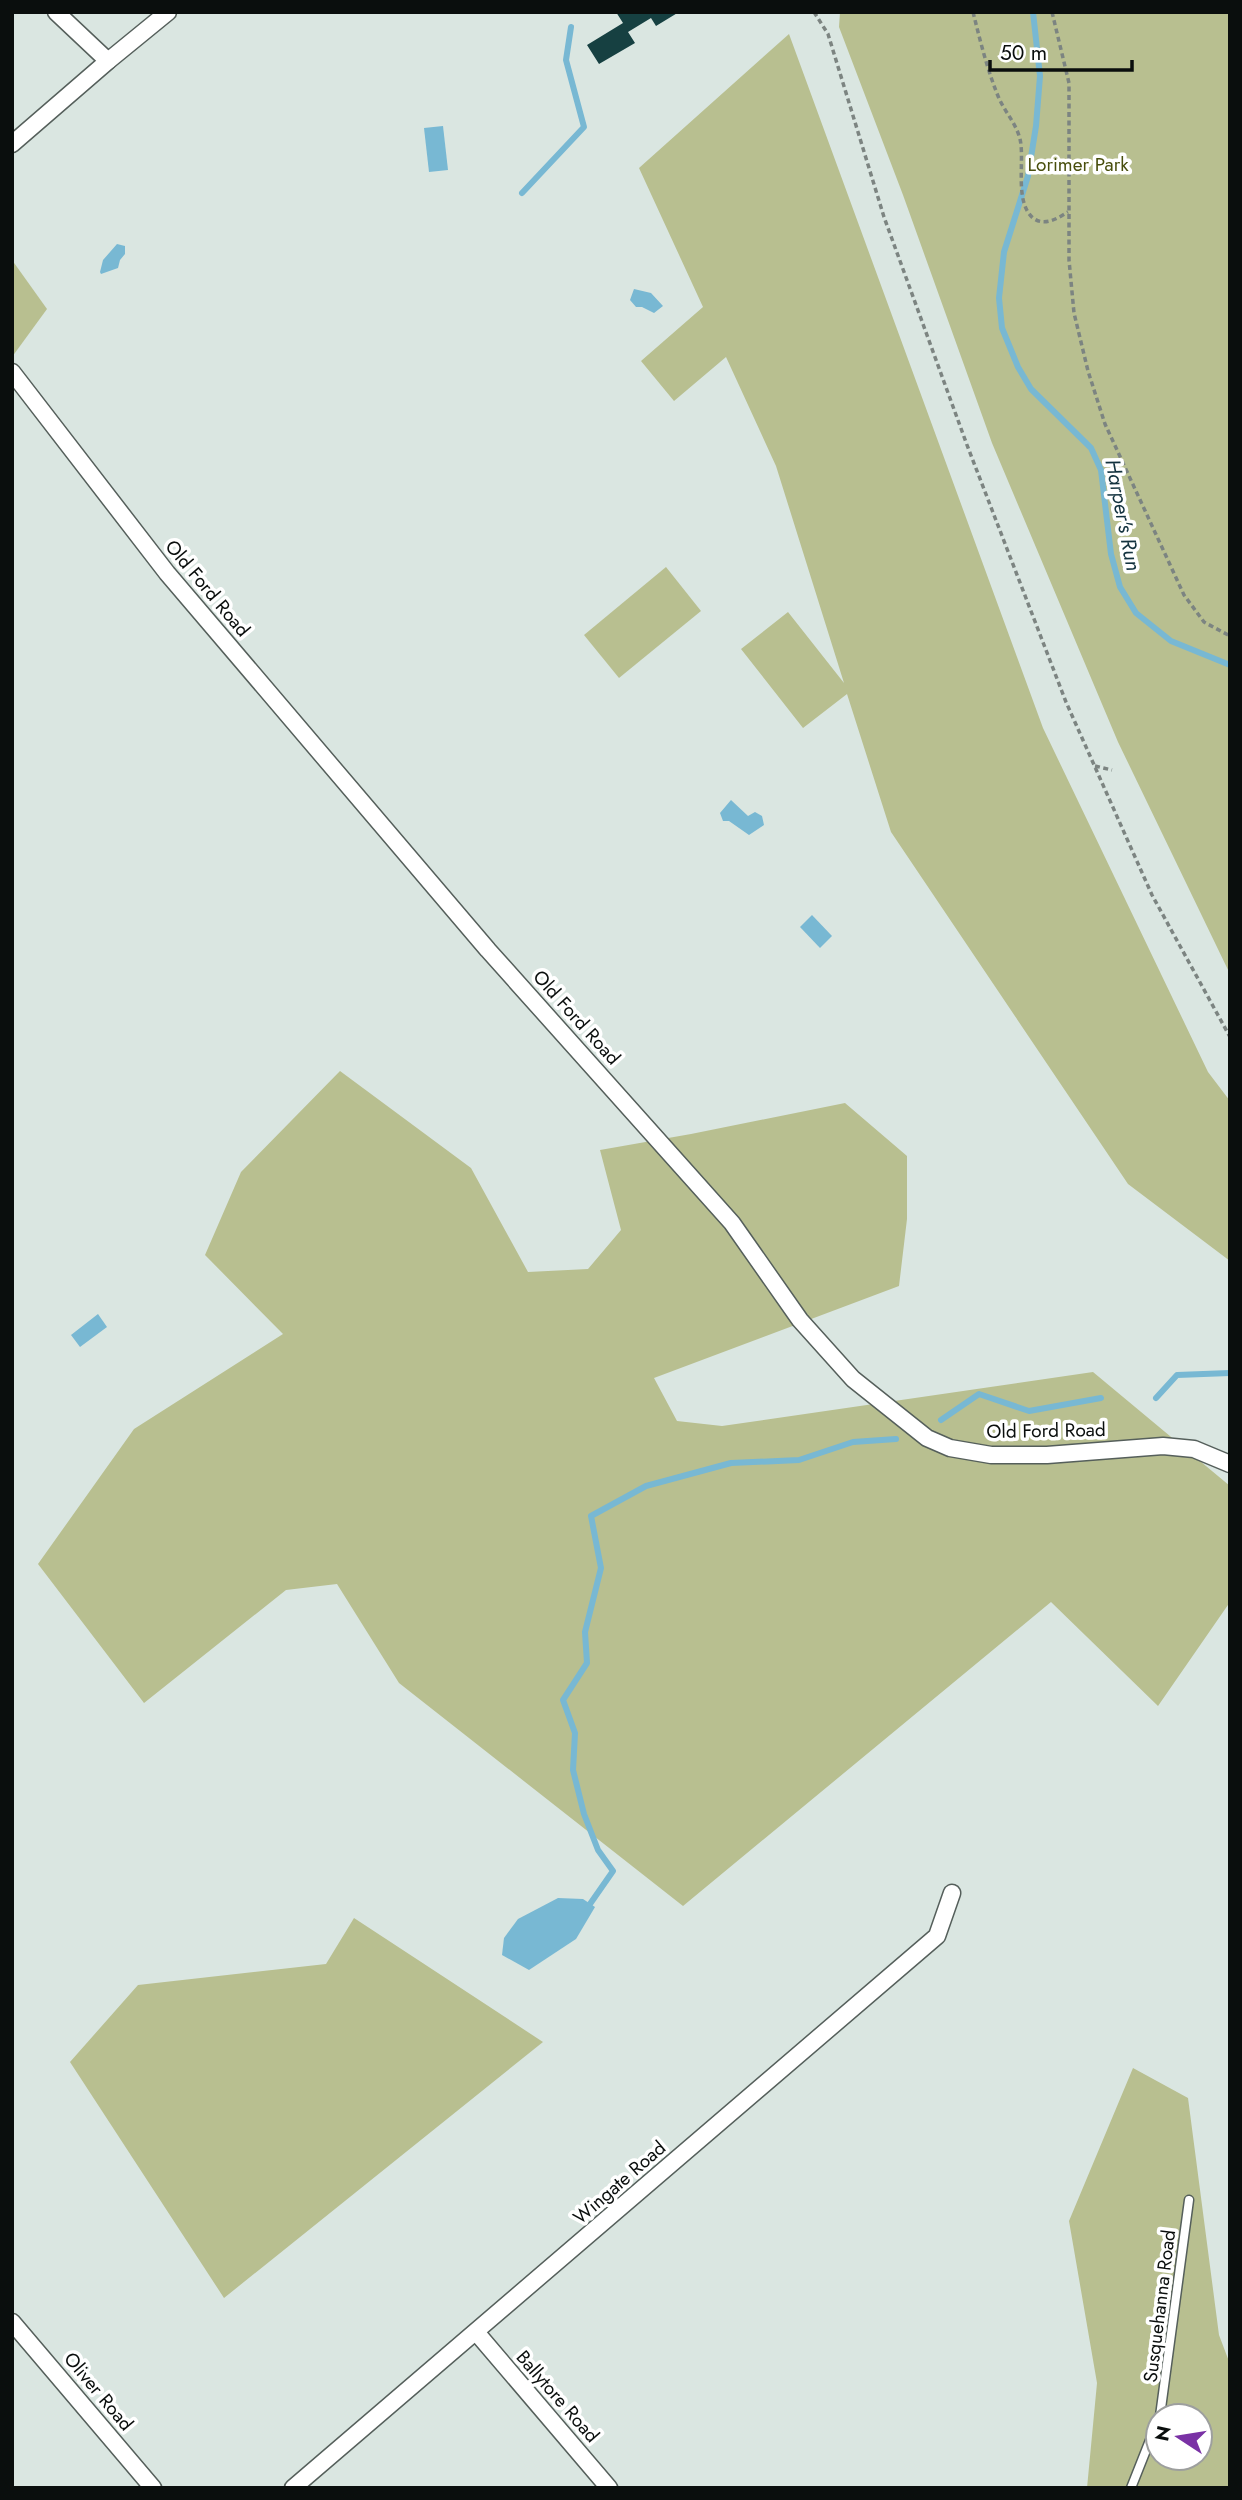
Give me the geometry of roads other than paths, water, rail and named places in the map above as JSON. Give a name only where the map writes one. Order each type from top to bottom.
[{"type":"street","points":[[56,12],[108,61]]},
{"type":"street","points":[[12,144],[168,12]]},
{"type":"street","name":"Old Ford Road","points":[[12,372],[167,573],[488,950],[733,1223],[800,1320],[853,1380],[927,1438],[950,1448],[991,1455],[1047,1455],[1163,1446],[1194,1449],[1230,1464]]},
{"type":"street","name":"Wingate Road","points":[[293,2488],[937,1936],[952,1893]]},
{"type":"street","name":"Oliver Road","points":[[12,2322],[153,2488]]},
{"type":"street","name":"Ballytore Road","points":[[476,2332],[609,2488]]},
{"type":"lane","name":"Susquehanna Road","points":[[1161,2402],[1189,2200]]},
{"type":"lane","name":"Susquehanna Road","points":[[1131,2488],[1144,2456]]},
{"type":"water","points":[[443,126],[448,170],[429,172],[424,128]]},
{"type":"water","points":[[117,244],[125,246],[125,254],[118,268],[101,274],[103,260]]},
{"type":"water","points":[[634,289],[651,293],[663,306],[654,313],[636,307],[630,300]]},
{"type":"water","points":[[731,800],[748,816],[755,812],[762,816],[764,825],[749,835],[729,821],[723,821],[720,813]]},
{"type":"water","points":[[812,915],[832,936],[820,948],[800,927]]},
{"type":"water","points":[[98,1314],[107,1327],[80,1347],[71,1335]]},
{"type":"water","points":[[558,1898],[583,1899],[595,1907],[576,1939],[529,1970],[502,1955],[504,1938],[518,1919]]},
{"type":"waterway","name":"Harper's Run","points":[[1033,12],[1040,76],[1036,126],[1028,176],[1004,252],[999,298],[1002,328],[1018,367],[1031,389],[1091,448],[1101,470],[1111,554],[1120,587],[1136,613],[1171,641],[1230,665]]},
{"type":"waterway","points":[[522,193],[584,127],[566,60],[571,27]]},
{"type":"waterway","points":[[1156,1398],[1177,1375],[1230,1373]]},
{"type":"waterway","points":[[941,1420],[979,1394],[1029,1411],[1101,1398]]},
{"type":"waterway","points":[[590,1904],[613,1871],[598,1850],[584,1814],[573,1770],[575,1733],[563,1700],[587,1663],[585,1632],[601,1568],[591,1516],[646,1486],[731,1463],[799,1460],[853,1442],[896,1439]]},
{"type":"park label","name":"Lorimer Park","points":[[1078,164]]}]
